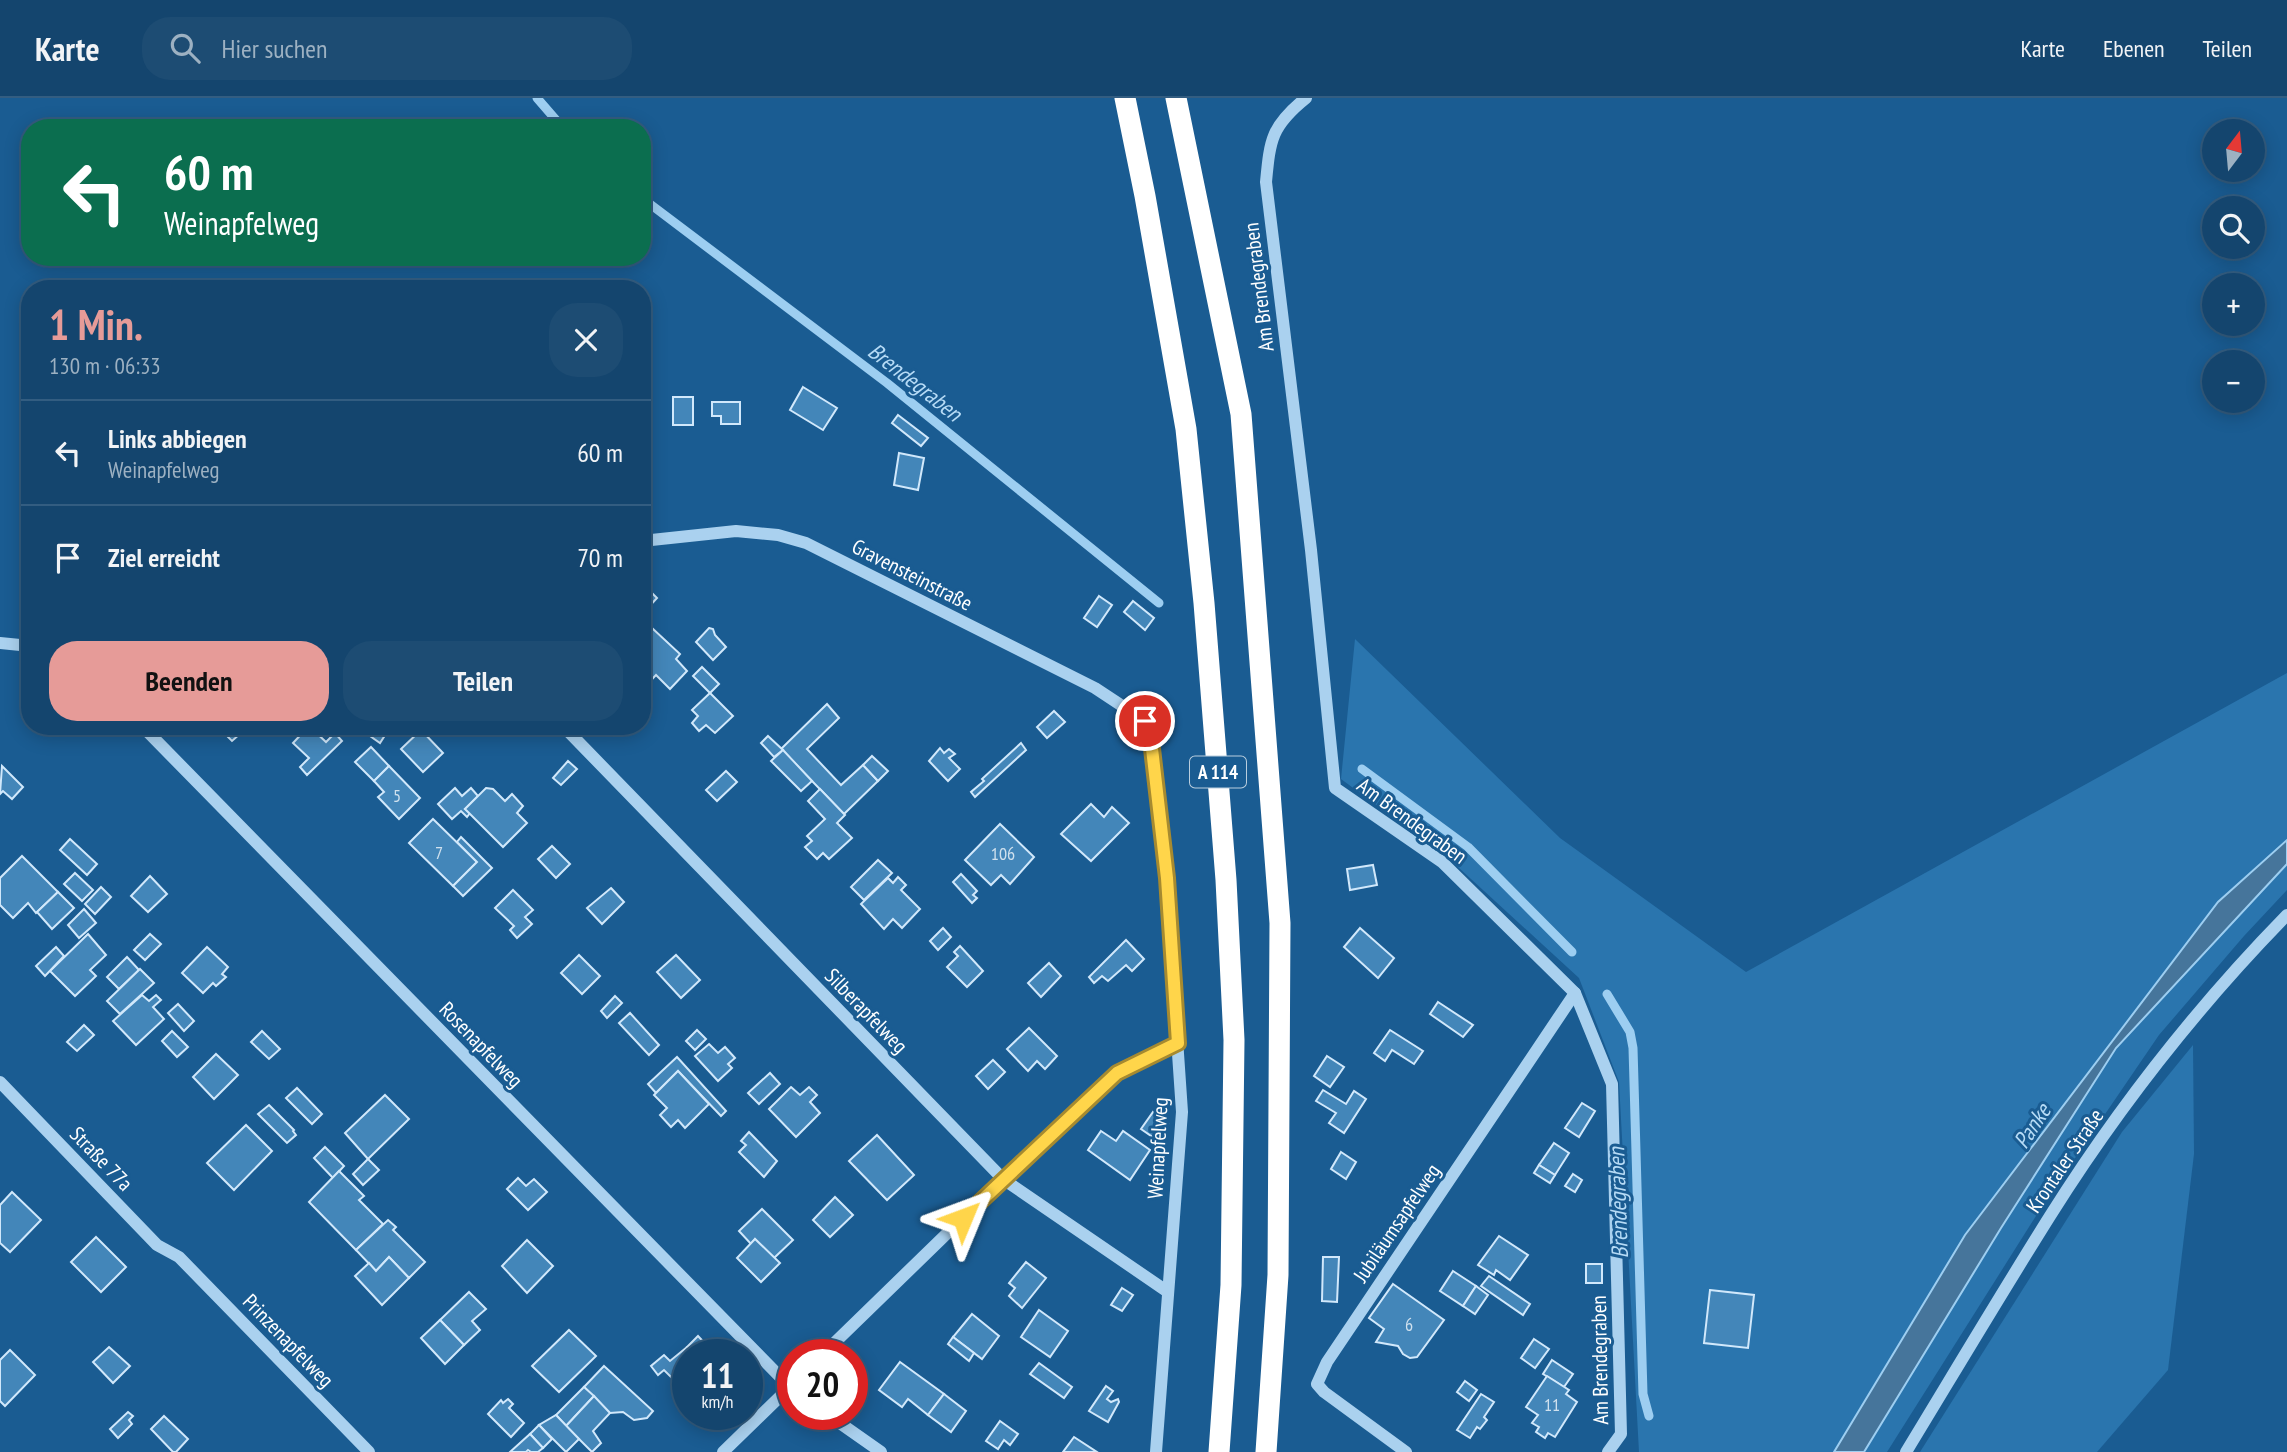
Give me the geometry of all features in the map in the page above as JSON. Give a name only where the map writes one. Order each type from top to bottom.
[{"type":"highway","name":"A 114","points":[[1125,98],[1186,429],[1224,855],[1234,1040],[1231,1285],[1219,1452]]},
{"type":"highway","name":"A 114","points":[[1176,98],[1241,414],[1280,923],[1278,1275],[1266,1452]]},
{"type":"street","name":"Am Brendegraben","points":[[1306,98],[1281,121],[1270,143],[1266,182],[1311,550],[1335,788],[1442,862],[1574,993],[1612,1084],[1621,1434],[1608,1452]]},
{"type":"street","name":"Gravensteinstraße","points":[[651,540],[736,531],[778,535],[806,543],[1095,688],[1145,721]]},
{"type":"street","points":[[0,643],[21,645]]},
{"type":"street","name":"Weinapfelweg","points":[[1145,721],[1151,740],[1167,878],[1182,1112],[1156,1452]]},
{"type":"street","name":"Rosenapfelweg","points":[[151,735],[777,1372]]},
{"type":"street","name":"Silberapfelweg","points":[[572,735],[1003,1179],[1168,1292]]},
{"type":"street","name":"Krontaler Straße","points":[[1906,1452],[2051,1214],[2110,1128],[2169,1047],[2255,947],[2287,915]]},
{"type":"street","name":"Jubiläumsapfelweg","points":[[1406,1452],[1324,1392],[1317,1384],[1327,1362],[1574,993]]},
{"type":"street","points":[[838,1339],[1117,1073],[1178,1043]]},
{"type":"street","name":"Straße 77a","points":[[0,1082],[157,1245],[179,1257]]},
{"type":"street","name":"Prinzenapfelweg","points":[[179,1257],[369,1452]]},
{"type":"street","points":[[723,1452],[777,1401]]},
{"type":"street","points":[[850,1430],[881,1452]]},
{"type":"shaded area","points":[[1355,639],[1560,838],[1746,972],[2287,673],[2287,840],[2218,902],[1965,1235],[1834,1452],[1639,1452],[1619,1082],[1579,978],[1447,857],[1341,779]]},
{"type":"shaded area","points":[[2287,840],[2287,864],[2116,1048],[2001,1228],[1864,1452],[1834,1452],[1965,1235],[2218,902]]},
{"type":"shaded area","points":[[2287,864],[2287,890],[2159,1035],[2041,1208],[1887,1452],[1864,1452],[2001,1228],[2116,1048]]},
{"type":"shaded area","points":[[2193,1045],[2194,1154],[2168,1370],[2097,1452],[1920,1452],[2122,1132]]},
{"type":"building","points":[[803,387],[837,408],[823,430],[790,410]]},
{"type":"building","points":[[673,397],[693,397],[693,425],[673,425]]},
{"type":"building","points":[[712,402],[740,402],[740,424],[721,424],[721,416],[712,416]]},
{"type":"building","points":[[898,415],[928,438],[921,446],[892,423]]},
{"type":"building","points":[[899,453],[924,458],[918,490],[894,485]]},
{"type":"building","points":[[651,592],[657,598],[651,605]]},
{"type":"building","points":[[1099,596],[1112,605],[1097,627],[1084,618]]},
{"type":"building","points":[[1133,601],[1154,618],[1145,630],[1124,612]]},
{"type":"building","points":[[709,628],[713,629],[726,647],[713,660],[696,642]]},
{"type":"building","points":[[651,629],[680,654],[676,659],[687,671],[670,689],[656,675],[651,680]]},
{"type":"building","points":[[702,667],[719,684],[710,693],[693,676]]},
{"type":"building","points":[[710,693],[733,716],[715,733],[706,725],[699,731],[692,723],[698,716],[692,710]]},
{"type":"building","points":[[827,704],[839,718],[807,749],[841,785],[863,765],[878,781],[844,814],[781,749]]},
{"type":"building","points":[[1054,711],[1065,722],[1047,738],[1037,727]]},
{"type":"building","points":[[226,735],[239,735],[232,741]]},
{"type":"building","points":[[301,735],[319,735],[326,742],[337,735],[342,741],[307,775],[300,767],[309,758],[293,743]]},
{"type":"building","points":[[371,735],[385,735],[380,743]]},
{"type":"building","points":[[416,735],[426,735],[443,753],[423,772],[401,749]]},
{"type":"building","points":[[768,736],[783,750],[774,757],[761,743]]},
{"type":"building","points":[[1021,743],[1026,750],[975,797],[971,792],[984,781],[982,779]]},
{"type":"building","points":[[371,747],[389,766],[374,781],[355,762]]},
{"type":"building","points":[[940,748],[944,753],[949,749],[955,754],[949,758],[960,769],[948,781],[929,761]]},
{"type":"building","points":[[783,750],[812,781],[801,791],[771,761]]},
{"type":"building","points":[[872,756],[888,771],[878,781],[863,765]]},
{"type":"building","points":[[568,761],[577,769],[561,785],[553,778]]},
{"type":"building","points":[[2,766],[23,787],[12,799],[3,791],[0,794]]},
{"type":"building","points":[[389,766],[420,798],[399,819],[378,797],[384,792],[374,781]]},
{"type":"building","points":[[726,771],[737,782],[717,801],[706,790]]},
{"type":"building","points":[[455,788],[462,796],[471,788],[478,796],[465,809],[470,813],[467,817],[461,811],[452,819],[438,804]]},
{"type":"building","points":[[486,788],[493,789],[505,801],[512,794],[523,806],[517,813],[527,823],[503,847],[465,809]]},
{"type":"building","points":[[820,789],[845,815],[837,823],[852,838],[829,859],[823,853],[817,859],[805,847],[812,841],[807,836],[825,819],[808,801]]},
{"type":"building","points":[[1091,804],[1104,817],[1112,807],[1129,823],[1091,861],[1061,834]]},
{"type":"building","points":[[433,819],[477,862],[453,886],[409,843]]},
{"type":"building","points":[[1000,824],[1034,857],[1010,884],[1001,875],[991,885],[965,860]]},
{"type":"building","points":[[461,837],[492,868],[463,896],[453,886],[477,862],[457,842]]},
{"type":"building","points":[[70,839],[97,864],[87,875],[60,850]]},
{"type":"building","points":[[552,846],[570,864],[556,878],[538,859]]},
{"type":"building","points":[[22,856],[58,892],[36,913],[28,903],[13,918],[0,905],[0,878]]},
{"type":"building","points":[[878,860],[892,873],[864,900],[851,887]]},
{"type":"building","points":[[1373,865],[1377,885],[1350,890],[1347,869]]},
{"type":"building","points":[[75,873],[93,890],[82,901],[64,884]]},
{"type":"building","points":[[961,874],[977,891],[973,895],[977,898],[972,903],[953,882]]},
{"type":"building","points":[[150,876],[167,894],[148,912],[131,896]]},
{"type":"building","points":[[898,877],[906,885],[901,890],[920,909],[902,928],[893,919],[884,929],[861,904],[888,878],[893,883]]},
{"type":"building","points":[[101,887],[111,897],[95,914],[85,904]]},
{"type":"building","points":[[611,888],[624,902],[602,924],[587,908]]},
{"type":"building","points":[[513,890],[533,910],[525,917],[532,924],[517,938],[510,930],[514,926],[495,908]]},
{"type":"building","points":[[58,892],[74,908],[52,929],[37,912]]},
{"type":"building","points":[[84,909],[96,923],[79,938],[68,925]]},
{"type":"building","points":[[943,928],[951,937],[938,950],[930,941]]},
{"type":"building","points":[[1360,928],[1394,958],[1378,978],[1344,947]]},
{"type":"building","points":[[88,934],[106,955],[90,970],[96,976],[75,996],[50,971]]},
{"type":"building","points":[[150,934],[161,944],[145,960],[134,950]]},
{"type":"building","points":[[1126,940],[1144,959],[1132,971],[1126,965],[1108,981],[1102,976],[1094,983],[1089,977]]},
{"type":"building","points":[[960,946],[983,971],[967,987],[947,967],[958,956],[954,952]]},
{"type":"building","points":[[56,947],[64,956],[45,976],[36,966]]},
{"type":"building","points":[[207,947],[228,967],[222,974],[226,977],[216,986],[213,983],[203,993],[182,973]]},
{"type":"building","points":[[579,955],[600,976],[582,994],[561,973]]},
{"type":"building","points":[[676,955],[700,980],[681,998],[657,972]]},
{"type":"building","points":[[127,957],[139,970],[119,989],[107,977]]},
{"type":"building","points":[[1049,963],[1061,976],[1041,997],[1028,983]]},
{"type":"building","points":[[140,969],[154,983],[120,1014],[107,1001]]},
{"type":"building","points":[[142,995],[149,1001],[156,995],[161,1000],[153,1007],[164,1019],[136,1045],[113,1021]]},
{"type":"building","points":[[615,996],[622,1003],[607,1018],[601,1011]]},
{"type":"building","points":[[1438,1002],[1473,1025],[1463,1037],[1430,1014]]},
{"type":"building","points":[[178,1004],[194,1021],[184,1031],[168,1013]]},
{"type":"building","points":[[630,1013],[659,1045],[649,1055],[619,1023]]},
{"type":"building","points":[[84,1025],[94,1035],[77,1051],[67,1042]]},
{"type":"building","points":[[1029,1028],[1057,1056],[1045,1069],[1037,1061],[1028,1071],[1007,1049]]},
{"type":"building","points":[[697,1030],[706,1039],[695,1050],[686,1041]]},
{"type":"building","points":[[1390,1030],[1423,1051],[1414,1064],[1392,1050],[1385,1061],[1374,1053]]},
{"type":"building","points":[[172,1031],[188,1047],[177,1057],[162,1041]]},
{"type":"building","points":[[262,1031],[280,1049],[269,1059],[251,1042]]},
{"type":"building","points":[[709,1044],[718,1053],[725,1047],[735,1058],[728,1064],[732,1068],[718,1081],[695,1056]]},
{"type":"building","points":[[216,1054],[238,1075],[214,1099],[193,1077]]},
{"type":"building","points":[[1327,1056],[1344,1067],[1330,1087],[1314,1076]]},
{"type":"building","points":[[677,1057],[726,1111],[721,1116],[678,1071],[656,1093],[648,1084]]},
{"type":"building","points":[[993,1060],[1005,1072],[988,1089],[976,1076]]},
{"type":"building","points":[[678,1071],[709,1104],[685,1128],[678,1120],[671,1127],[660,1115],[667,1108],[654,1095]]},
{"type":"building","points":[[770,1073],[780,1084],[759,1104],[748,1093]]},
{"type":"building","points":[[791,1087],[800,1095],[809,1087],[817,1095],[810,1102],[820,1113],[796,1137],[769,1109]]},
{"type":"building","points":[[297,1088],[322,1114],[312,1124],[286,1098]]},
{"type":"building","points":[[1323,1090],[1346,1104],[1354,1091],[1366,1099],[1344,1133],[1329,1123],[1336,1113],[1316,1101]]},
{"type":"building","points":[[385,1095],[409,1119],[368,1159],[345,1133]]},
{"type":"building","points":[[1582,1103],[1595,1111],[1579,1137],[1565,1128]]},
{"type":"building","points":[[269,1105],[294,1130],[296,1135],[287,1143],[258,1114]]},
{"type":"building","points":[[1153,1112],[1168,1124],[1157,1140],[1141,1129]]},
{"type":"building","points":[[246,1125],[272,1151],[234,1190],[207,1163]]},
{"type":"building","points":[[1101,1131],[1116,1141],[1123,1131],[1150,1150],[1130,1180],[1088,1150]]},
{"type":"building","points":[[749,1132],[777,1161],[764,1177],[739,1152],[746,1145],[741,1141]]},
{"type":"building","points":[[877,1135],[914,1175],[887,1200],[849,1161]]},
{"type":"building","points":[[1554,1143],[1569,1153],[1555,1175],[1539,1165]]},
{"type":"building","points":[[325,1147],[344,1166],[333,1178],[314,1158]]},
{"type":"building","points":[[1341,1152],[1356,1162],[1346,1179],[1331,1169]]},
{"type":"building","points":[[368,1159],[379,1170],[363,1185],[353,1174]]},
{"type":"building","points":[[1539,1165],[1555,1175],[1550,1183],[1534,1173]]},
{"type":"building","points":[[339,1171],[364,1196],[359,1200],[383,1224],[356,1250],[309,1202]]},
{"type":"building","points":[[1573,1174],[1582,1180],[1575,1192],[1565,1186]]},
{"type":"building","points":[[518,1178],[526,1186],[534,1179],[547,1192],[528,1210],[507,1189]]},
{"type":"building","points":[[12,1192],[41,1220],[10,1252],[0,1243],[0,1205]]},
{"type":"building","points":[[835,1197],[853,1215],[830,1237],[813,1220]]},
{"type":"building","points":[[762,1209],[793,1240],[774,1258],[755,1239],[751,1244],[739,1231]]},
{"type":"building","points":[[388,1220],[396,1227],[393,1230],[425,1262],[409,1278],[389,1257],[376,1271],[356,1250]]},
{"type":"building","points":[[1499,1236],[1528,1255],[1510,1280],[1496,1270],[1494,1275],[1478,1265]]},
{"type":"building","points":[[96,1237],[126,1267],[101,1292],[71,1262]]},
{"type":"building","points":[[755,1239],[780,1263],[761,1282],[737,1258]]},
{"type":"building","points":[[527,1240],[553,1266],[527,1293],[502,1266]]},
{"type":"building","points":[[389,1257],[409,1278],[382,1305],[355,1276],[369,1263],[376,1271]]},
{"type":"building","points":[[1323,1257],[1339,1257],[1337,1302],[1322,1301]]},
{"type":"building","points":[[1026,1262],[1046,1278],[1022,1308],[1009,1296],[1015,1288],[1009,1283]]},
{"type":"building","points":[[1586,1264],[1602,1264],[1602,1283],[1586,1283]]},
{"type":"building","points":[[1453,1271],[1476,1286],[1463,1306],[1440,1291]]},
{"type":"building","points":[[1489,1276],[1530,1304],[1523,1315],[1481,1286]]},
{"type":"building","points":[[1393,1284],[1444,1320],[1417,1357],[1410,1358],[1403,1354],[1398,1346],[1376,1342],[1384,1329],[1369,1318]]},
{"type":"building","points":[[1476,1286],[1488,1295],[1475,1314],[1463,1306]]},
{"type":"building","points":[[1122,1288],[1133,1295],[1122,1311],[1111,1305]]},
{"type":"building","points":[[1710,1290],[1754,1295],[1748,1348],[1704,1343]]},
{"type":"building","points":[[469,1292],[486,1309],[472,1321],[480,1330],[464,1345],[440,1320]]},
{"type":"building","points":[[1039,1310],[1068,1331],[1050,1357],[1021,1337]]},
{"type":"building","points":[[972,1314],[999,1336],[982,1359],[953,1337]]},
{"type":"building","points":[[440,1320],[464,1345],[445,1364],[421,1338]]},
{"type":"building","points":[[569,1330],[596,1356],[559,1392],[532,1366]]},
{"type":"building","points":[[953,1337],[974,1353],[969,1361],[948,1344]]},
{"type":"building","points":[[1534,1339],[1549,1349],[1535,1368],[1521,1358]]},
{"type":"building","points":[[109,1347],[130,1366],[113,1383],[93,1362]]},
{"type":"building","points":[[10,1350],[35,1375],[5,1406],[0,1401],[0,1360]]},
{"type":"building","points":[[664,1355],[670,1361],[672,1359],[672,1378],[664,1370],[658,1375],[651,1366]]},
{"type":"building","points":[[1552,1360],[1573,1374],[1564,1387],[1543,1374]]},
{"type":"building","points":[[900,1362],[944,1394],[928,1415],[908,1399],[902,1407],[879,1390]]},
{"type":"building","points":[[1039,1363],[1072,1387],[1064,1398],[1030,1374]]},
{"type":"building","points":[[604,1366],[653,1411],[647,1418],[634,1420],[623,1412],[610,1413],[584,1387]]},
{"type":"building","points":[[1547,1376],[1569,1390],[1566,1394],[1577,1402],[1555,1437],[1548,1433],[1545,1438],[1536,1432],[1539,1427],[1532,1423],[1538,1415],[1526,1407]]},
{"type":"building","points":[[1465,1381],[1477,1390],[1469,1401],[1457,1392]]},
{"type":"building","points":[[1106,1386],[1113,1391],[1107,1399],[1111,1402],[1118,1399],[1119,1402],[1108,1422],[1089,1411]]},
{"type":"building","points":[[584,1387],[594,1396],[566,1426],[556,1415]]},
{"type":"building","points":[[944,1394],[966,1411],[951,1432],[928,1415]]},
{"type":"building","points":[[1481,1394],[1494,1402],[1484,1417],[1487,1420],[1480,1429],[1477,1427],[1470,1438],[1457,1430]]},
{"type":"building","points":[[594,1396],[610,1413],[593,1431],[601,1443],[592,1452],[566,1426]]},
{"type":"building","points":[[508,1399],[513,1404],[509,1408],[524,1423],[511,1437],[488,1414],[501,1400],[503,1403]]},
{"type":"building","points":[[128,1412],[133,1416],[129,1420],[132,1424],[118,1438],[110,1429]]},
{"type":"building","points":[[556,1415],[579,1439],[566,1452],[539,1425]]},
{"type":"building","points":[[164,1416],[188,1439],[176,1452],[151,1429]]},
{"type":"building","points":[[1000,1421],[1018,1434],[1010,1445],[1004,1440],[998,1449],[986,1441]]},
{"type":"building","points":[[539,1425],[552,1439],[543,1448],[530,1434]]},
{"type":"building","points":[[530,1434],[543,1448],[538,1452],[510,1452]]},
{"type":"building","points":[[1074,1437],[1097,1452],[1063,1452]]},
{"type":"waterway","name":"Brendegraben","points":[[537,98],[555,119]]},
{"type":"waterway","name":"Brendegraben","points":[[651,205],[887,383],[1159,603]]},
{"type":"waterway","name":"Brendegraben","points":[[1362,769],[1468,847],[1572,952]]},
{"type":"waterway","name":"Brendegraben","points":[[1607,994],[1630,1032],[1633,1048],[1643,1394],[1649,1416]]},
{"type":"route","points":[[963,1218],[1117,1073],[1178,1043],[1167,878],[1151,740],[1145,721]]},
{"type":"water label","name":"Panke","points":[[2032,1126]]}]
